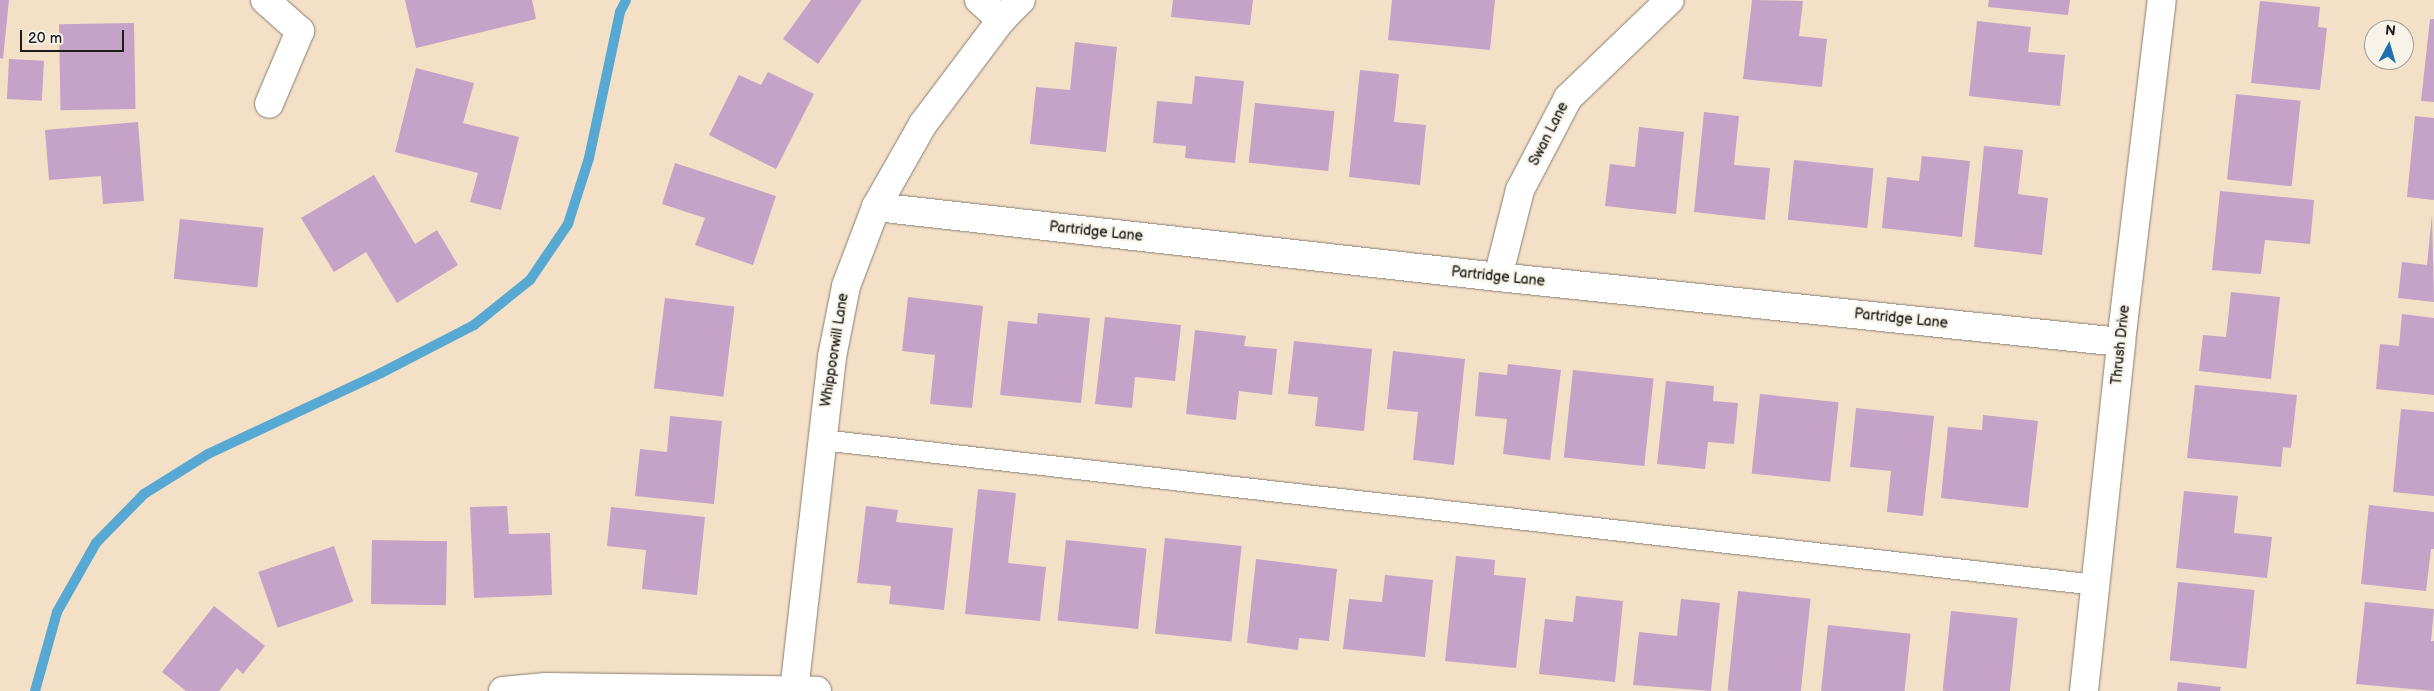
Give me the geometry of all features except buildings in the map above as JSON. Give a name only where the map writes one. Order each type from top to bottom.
[{"type":"street","points":[[265,0],[300,30],[269,104]]},
{"type":"street","points":[[979,0],[1001,20]]},
{"type":"street","name":"Whippoorwill Lane","points":[[801,690],[822,440],[832,357],[846,286],[876,207],[923,124],[1001,20],[1021,0]]},
{"type":"street","name":"Swan Lane","points":[[1498,277],[1520,190],[1568,98],[1670,0]]},
{"type":"street","name":"Thrush Drive","points":[[2084,691],[2121,342],[2162,0]]},
{"type":"street","name":"Partridge Lane","points":[[876,207],[1498,277],[2121,342]]},
{"type":"street","points":[[503,691],[546,689],[801,690]]},
{"type":"lane","points":[[822,440],[2096,585]]},
{"type":"waterway","points":[[35,691],[57,612],[96,543],[144,494],[208,454],[381,373],[474,325],[530,280],[568,224],[589,158],[620,12],[626,0]]}]
